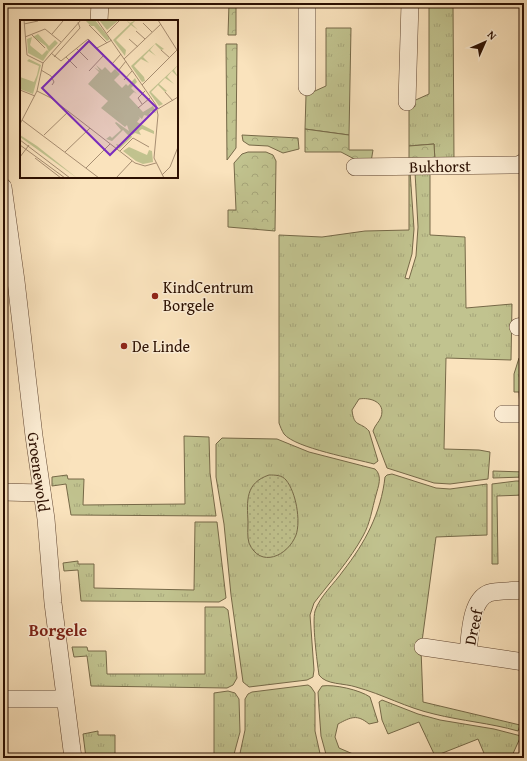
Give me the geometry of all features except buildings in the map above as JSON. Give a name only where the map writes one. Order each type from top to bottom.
[{"type":"street","points":[[99,20],[100,3]]},
{"type":"street","points":[[306,87],[307,3]]},
{"type":"street","points":[[407,102],[410,3]]},
{"type":"street","name":"Bukhorst","points":[[355,167],[518,165],[524,162]]},
{"type":"street","name":"Groenewold","points":[[3,187],[9,281],[42,493],[53,603],[73,758]]},
{"type":"street","points":[[503,414],[524,414]]},
{"type":"street","points":[[3,492],[42,493]]},
{"type":"street","name":"Dreef","points":[[468,653],[472,619],[481,598],[490,593],[524,590]]},
{"type":"street","name":"Dreef","points":[[423,647],[524,662]]},
{"type":"street","points":[[3,699],[65,699]]},
{"type":"green space","points":[[229,3],[236,3],[236,35],[228,35]]},
{"type":"green space","points":[[429,3],[453,3],[454,161],[435,161],[434,144],[409,146],[409,103],[429,94]]},
{"type":"green space","points":[[326,28],[351,28],[349,135],[305,129],[306,95],[326,86]]},
{"type":"green space","points":[[226,44],[237,44],[236,148],[227,160]]},
{"type":"green space","points":[[305,129],[349,135],[349,150],[373,150],[371,162],[358,161],[341,152],[305,152]]},
{"type":"green space","points":[[242,135],[298,138],[299,149],[283,153],[268,146],[249,145],[243,141]]},
{"type":"green space","points":[[434,144],[435,161],[409,163],[409,146]]},
{"type":"green space","points":[[248,152],[266,152],[273,155],[276,161],[275,231],[228,227],[228,210],[236,210],[234,163],[242,154]]},
{"type":"green space","points":[[409,171],[414,229],[412,254],[405,278],[409,279],[416,256],[418,227],[415,172],[430,172],[430,235],[465,237],[466,308],[512,304],[511,360],[446,358],[444,449],[479,450],[490,452],[488,479],[450,484],[434,483],[387,468],[373,431],[381,417],[382,412],[379,404],[372,400],[359,399],[352,410],[356,422],[369,431],[378,461],[374,464],[300,444],[284,434],[279,423],[279,235],[322,237],[365,231],[409,230]]},
{"type":"green space","points":[[521,329],[524,329],[524,353],[520,353]]},
{"type":"green space","points":[[519,358],[524,358],[524,407],[520,407],[519,392],[514,392],[514,374]]},
{"type":"green space","points":[[184,436],[209,437],[210,473],[216,516],[71,515],[66,484],[52,486],[52,477],[67,475],[68,479],[84,479],[83,505],[185,504]]},
{"type":"green space","points":[[222,438],[277,439],[309,452],[375,469],[379,475],[379,485],[371,516],[358,545],[314,603],[310,615],[314,670],[313,677],[307,680],[249,687],[243,682],[231,595],[224,524],[216,477],[216,444]]},
{"type":"green space","points":[[493,471],[524,472],[524,477],[493,478]]},
{"type":"green space","points":[[392,474],[436,488],[450,489],[487,484],[487,535],[436,537],[421,649],[423,702],[520,725],[518,731],[424,711],[366,690],[326,681],[319,675],[314,633],[315,611],[324,595],[351,560],[365,538],[380,503],[385,477]]},
{"type":"green space","points":[[269,475],[282,477],[290,485],[295,499],[298,515],[296,535],[292,542],[281,554],[274,557],[260,556],[254,551],[249,543],[248,535],[247,507],[249,494],[255,483],[261,478]]},
{"type":"green space","points":[[524,481],[524,495],[497,496],[498,564],[492,564],[492,484]]},
{"type":"green space","points":[[195,522],[217,522],[226,598],[219,602],[81,601],[78,570],[64,571],[63,563],[78,561],[78,564],[94,564],[94,588],[194,590]]},
{"type":"green space","points":[[205,607],[224,607],[228,610],[237,678],[233,685],[227,688],[91,686],[87,656],[74,657],[72,647],[87,647],[88,651],[106,651],[107,674],[205,674]]},
{"type":"green space","points":[[308,685],[315,693],[315,731],[321,758],[239,758],[245,730],[245,699],[248,694],[252,692]]},
{"type":"green space","points":[[322,686],[347,688],[366,694],[370,697],[378,722],[369,724],[361,719],[350,718],[338,724],[335,737],[339,748],[353,754],[354,758],[327,758],[321,736],[319,709],[318,692]]},
{"type":"green space","points":[[228,691],[235,693],[239,699],[240,732],[233,758],[214,758],[214,693]]},
{"type":"green space","points":[[382,700],[418,714],[440,720],[494,729],[521,736],[511,758],[486,758],[478,739],[435,756],[419,722],[388,734],[382,720],[379,702]]},
{"type":"green space","points":[[98,731],[98,735],[115,735],[115,758],[86,758],[83,734]]},
{"type":"place","name":"KindCentrum Borgele","points":[[155,296]]},
{"type":"place","name":"De Linde","points":[[124,346]]},
{"type":"district","name":"Borgele","points":[[58,629]]}]
